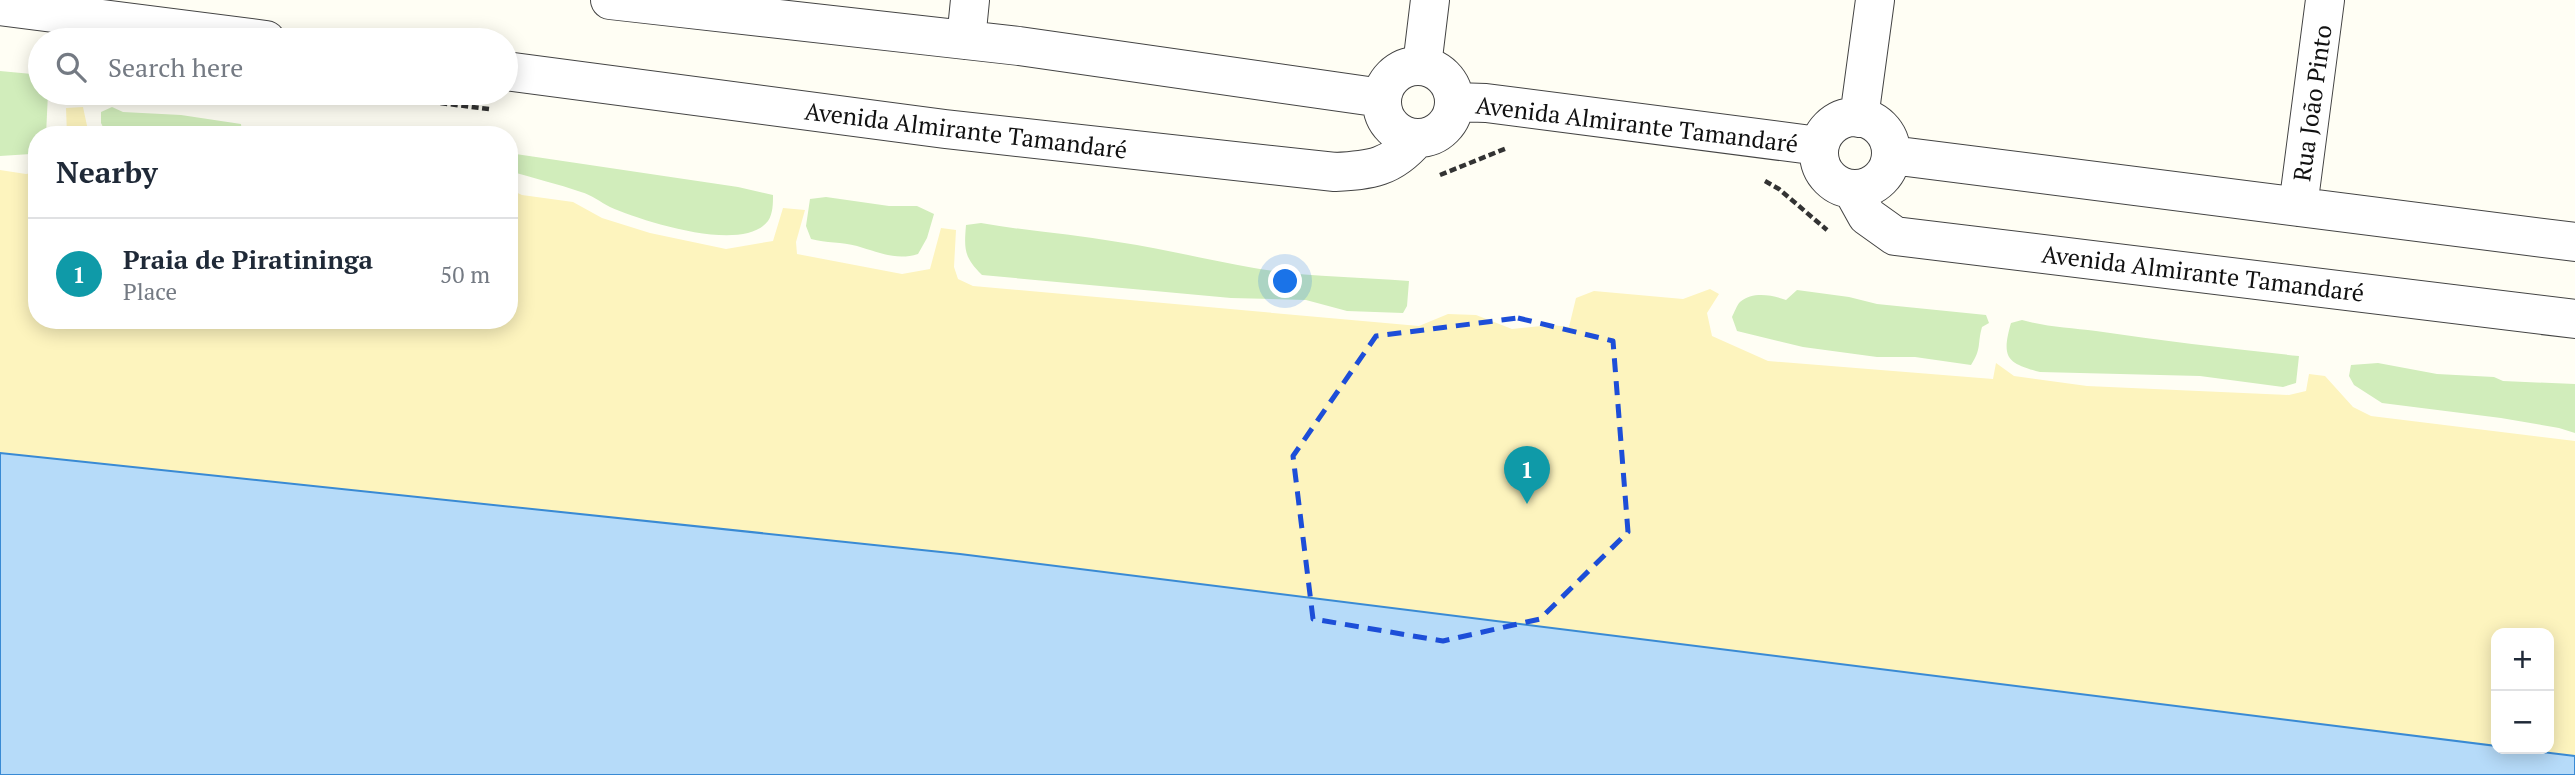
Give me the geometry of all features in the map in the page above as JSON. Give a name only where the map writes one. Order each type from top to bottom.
[{"type":"street","points":[[610,0],[966,40],[1382,98]]},
{"type":"street","points":[[966,40],[971,0]]},
{"type":"street","points":[[1423,66],[1430,0]]},
{"type":"street","points":[[1859,118],[1875,0]]},
{"type":"street","name":"Rua João Pinto","points":[[2298,207],[2325,0]]},
{"type":"street","points":[[0,6],[172,28]]},
{"type":"street","points":[[1423,66],[1441,75],[1448,82],[1454,102],[1453,113],[1447,124],[1438,132],[1416,139],[1394,130],[1382,110],[1382,98],[1391,78],[1411,67],[1423,66]]},
{"type":"street","name":"Avenida Almirante Tamandaré","points":[[518,73],[944,129],[1335,172],[1372,170],[1402,155],[1416,139]]},
{"type":"street","name":"Avenida Almirante Tamandaré","points":[[1454,102],[1486,103],[1819,146]]},
{"type":"street","points":[[1848,118],[1859,118],[1880,127],[1887,136],[1891,155],[1887,170],[1872,185],[1852,189],[1840,187],[1822,170],[1818,158],[1819,146],[1829,127],[1848,118]]},
{"type":"street","points":[[1891,155],[2575,242]]},
{"type":"street","name":"Avenida Almirante Tamandaré","points":[[1852,189],[1867,216],[1895,236],[2575,319]]},
{"type":"path","points":[[455,105],[496,110]]},
{"type":"path","points":[[1433,178],[1509,147]]},
{"type":"path","points":[[1759,177],[1779,189],[1835,237]]},
{"type":"highlighted area","points":[[1518,318],[1613,341],[1628,532],[1540,619],[1443,641],[1313,619],[1293,456],[1376,336]]},
{"type":"green space","points":[[0,71],[28,74],[28,105],[47,105],[46,126],[28,126],[28,154],[0,156]]},
{"type":"green space","points":[[112,107],[123,112],[181,115],[241,126],[102,126],[101,112]]},
{"type":"green space","points":[[518,154],[738,187],[773,195],[772,212],[768,221],[755,230],[737,235],[715,235],[645,220],[610,207],[585,193],[518,174]]},
{"type":"green space","points":[[826,197],[889,206],[917,206],[934,214],[927,238],[918,254],[895,256],[811,239],[806,226],[810,199]]},
{"type":"green space","points":[[981,223],[1101,239],[1273,271],[1409,281],[1407,306],[1403,313],[1347,311],[1306,300],[1231,298],[982,275],[968,258],[965,241],[966,225]]},
{"type":"green space","points":[[1797,290],[1877,304],[1986,315],[1989,323],[1982,327],[1978,350],[1971,365],[1803,347],[1737,331],[1732,317],[1740,302],[1757,295],[1786,300]]},
{"type":"green space","points":[[2022,320],[2059,327],[2299,356],[2296,383],[2283,387],[2200,376],[2040,372],[2014,362],[2007,352],[2011,323]]},
{"type":"green space","points":[[2378,363],[2437,374],[2494,377],[2503,381],[2575,384],[2575,433],[2501,418],[2382,403],[2354,385],[2349,376],[2351,365]]},
{"type":"sand","points":[[83,107],[87,126],[67,126],[66,108]]},
{"type":"sand","points":[[0,170],[28,174],[28,329],[518,329],[518,193],[573,202],[602,218],[650,233],[726,249],[773,241],[783,208],[805,210],[796,242],[797,254],[902,274],[930,269],[941,228],[956,230],[954,267],[958,279],[973,286],[1419,326],[1448,314],[1476,315],[1512,329],[1552,325],[1569,327],[1576,298],[1594,291],[1683,299],[1710,289],[1719,294],[1707,313],[1712,336],[1768,361],[1993,379],[1996,363],[2014,376],[2087,386],[2289,395],[2306,391],[2309,374],[2325,376],[2353,407],[2371,416],[2575,441],[2575,756],[2554,753],[2554,628],[2491,628],[2491,745],[960,554],[0,453]]},
{"type":"water","points":[[0,453],[960,554],[2491,745],[2491,754],[2575,756],[2575,775],[0,775]]},
{"type":"place","name":"Praia de Piratininga","points":[[1527,504]]}]
